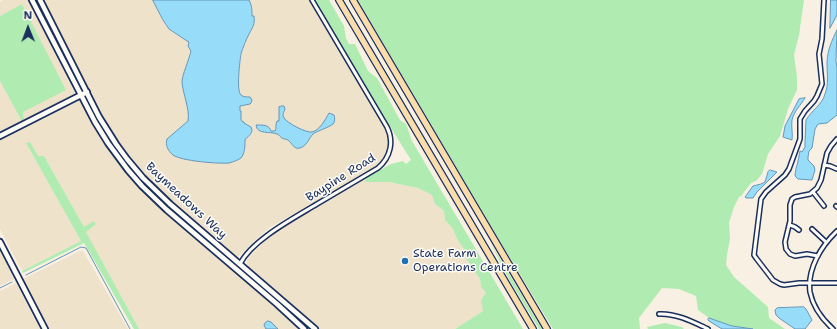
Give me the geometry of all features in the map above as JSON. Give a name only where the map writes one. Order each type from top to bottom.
[{"type":"highway","points":[[339,0],[532,329]]},
{"type":"highway","points":[[353,0],[547,329]]},
{"type":"street","name":"Baymeadows Way","points":[[32,0],[80,95],[95,122],[122,163],[142,186],[167,210],[304,329]]},
{"type":"street","name":"Baymeadows Way","points":[[40,0],[99,117],[127,159],[160,195],[315,329]]},
{"type":"street","name":"Baypine Road","points":[[240,264],[250,250],[265,237],[296,216],[378,168],[384,162],[390,150],[391,136],[387,127],[312,0]]},
{"type":"street","points":[[824,0],[822,39],[819,54],[822,84],[814,101],[805,110],[800,119],[800,139],[787,172],[766,192],[761,199],[754,255],[773,280],[784,285],[799,283],[837,283]]},
{"type":"street","points":[[0,136],[87,92]]},
{"type":"street","points":[[818,256],[808,254],[792,256],[788,252],[785,242],[790,225],[790,205],[792,199],[797,196],[807,195],[813,192],[820,185],[827,153],[837,139]]},
{"type":"street","points":[[122,163],[127,159]]},
{"type":"street","points":[[824,165],[837,169]]},
{"type":"street","points":[[813,192],[824,206]]},
{"type":"street","points":[[790,225],[799,230]]},
{"type":"street","points":[[812,229],[826,242]]},
{"type":"street","points":[[833,329],[816,308],[810,292],[810,283],[811,273],[818,256],[826,242],[837,231]]},
{"type":"street","points":[[0,242],[45,329]]},
{"type":"street","points":[[659,314],[667,313],[708,329]]},
{"type":"shaded area","points":[[3,0],[28,0],[75,93],[73,96],[0,134],[0,81],[22,122],[24,119],[23,5],[0,16],[0,2]]},
{"type":"shaded area","points":[[42,0],[153,0],[169,29],[189,42],[188,46],[191,51],[182,78],[184,96],[189,113],[188,121],[166,141],[167,148],[177,157],[189,160],[229,163],[241,158],[245,149],[245,140],[252,132],[251,127],[241,120],[240,106],[250,104],[252,100],[250,97],[244,97],[241,95],[238,84],[241,56],[250,33],[252,7],[249,0],[310,0],[385,128],[389,139],[384,158],[377,166],[269,228],[240,255],[237,257],[233,256],[155,187],[135,166],[122,149],[102,117]]},
{"type":"shaded area","points":[[75,100],[80,101],[83,104],[99,133],[115,156],[149,196],[302,329],[139,329],[85,232],[96,224],[84,227],[44,156],[38,157],[26,143],[81,241],[22,271],[0,229],[0,140]]},
{"type":"shaded area","points":[[365,178],[365,182],[389,182],[418,188],[433,195],[435,204],[444,211],[445,220],[453,229],[457,239],[466,252],[464,255],[480,279],[481,287],[486,293],[483,311],[455,329],[318,329],[271,289],[262,278],[248,266],[247,260],[249,257],[272,234]]},
{"type":"shaded area","points":[[0,251],[14,279],[0,286]]},
{"type":"shaded area","points":[[80,251],[83,251],[128,329],[48,329],[23,279]]},
{"type":"shaded area","points":[[16,283],[40,329],[0,329],[0,291]]},
{"type":"green space","points":[[315,0],[329,0],[344,26],[346,38],[349,44],[355,44],[368,71],[377,78],[400,120],[406,124],[412,141],[523,329],[455,329],[483,311],[481,300],[486,293],[481,287],[480,279],[464,255],[466,252],[457,239],[453,229],[445,220],[444,211],[435,204],[432,195],[418,188],[389,182],[365,182],[366,178],[391,164],[403,161],[406,164],[411,160]]},
{"type":"green space","points":[[358,0],[804,0],[799,35],[794,55],[797,90],[788,109],[780,136],[768,154],[762,174],[756,181],[751,183],[739,197],[734,207],[729,223],[730,239],[726,265],[734,277],[768,307],[769,318],[785,329],[753,329],[732,326],[709,318],[698,310],[696,296],[679,289],[662,288],[639,318],[640,329],[553,329]]},
{"type":"green space","points":[[22,4],[66,90],[23,112],[24,119],[22,122],[0,81],[0,16]]},
{"type":"green space","points":[[30,142],[38,156],[44,156],[84,227],[94,221],[96,224],[86,232],[139,329],[134,329],[84,243],[23,273],[22,271],[81,241],[26,143]]},
{"type":"green space","points":[[490,242],[542,329],[539,329],[510,281]]},
{"type":"green space","points":[[665,323],[682,327],[684,329],[648,329],[647,327]]},
{"type":"water","points":[[153,0],[249,0],[254,21],[253,27],[241,54],[239,88],[241,95],[244,97],[250,97],[252,100],[250,104],[240,106],[240,111],[241,120],[251,127],[252,131],[245,140],[244,152],[240,159],[229,163],[200,162],[177,157],[168,150],[166,143],[167,139],[188,121],[188,112],[182,82],[191,51],[188,46],[189,42],[169,29]]},
{"type":"water","points":[[831,0],[837,0],[837,15],[830,28]]},
{"type":"water","points":[[837,30],[837,115],[827,123],[818,124],[815,129],[812,148],[809,151],[808,157],[808,160],[814,166],[815,170],[812,180],[798,179],[795,176],[795,172],[800,151],[802,152],[805,147],[806,120],[824,98],[827,83],[828,54]]},
{"type":"water","points":[[805,98],[793,117],[792,140],[783,137],[785,126],[799,99]]},
{"type":"water","points":[[284,106],[285,109],[283,116],[286,120],[309,132],[315,131],[322,124],[329,113],[334,115],[335,119],[333,124],[313,134],[306,144],[302,147],[296,148],[288,140],[274,133],[261,131],[256,125],[268,126],[271,131],[275,131],[277,121],[279,121],[279,107]]},
{"type":"water","points":[[770,170],[777,172],[753,198],[746,198],[745,197],[753,186],[765,182]]},
{"type":"water","points":[[804,307],[812,320],[805,329],[795,329],[779,318],[776,315],[775,310],[777,308]]},
{"type":"water","points":[[709,318],[732,326],[753,329],[722,329],[709,321]]},
{"type":"water","points":[[268,321],[278,329],[266,329],[264,325]]},
{"type":"waterway","points":[[26,275],[81,247],[86,248],[130,329]]},
{"type":"waterway","points":[[0,288],[12,282]]},
{"type":"place","name":"State Farm Operations Centre","points":[[405,261]]}]
